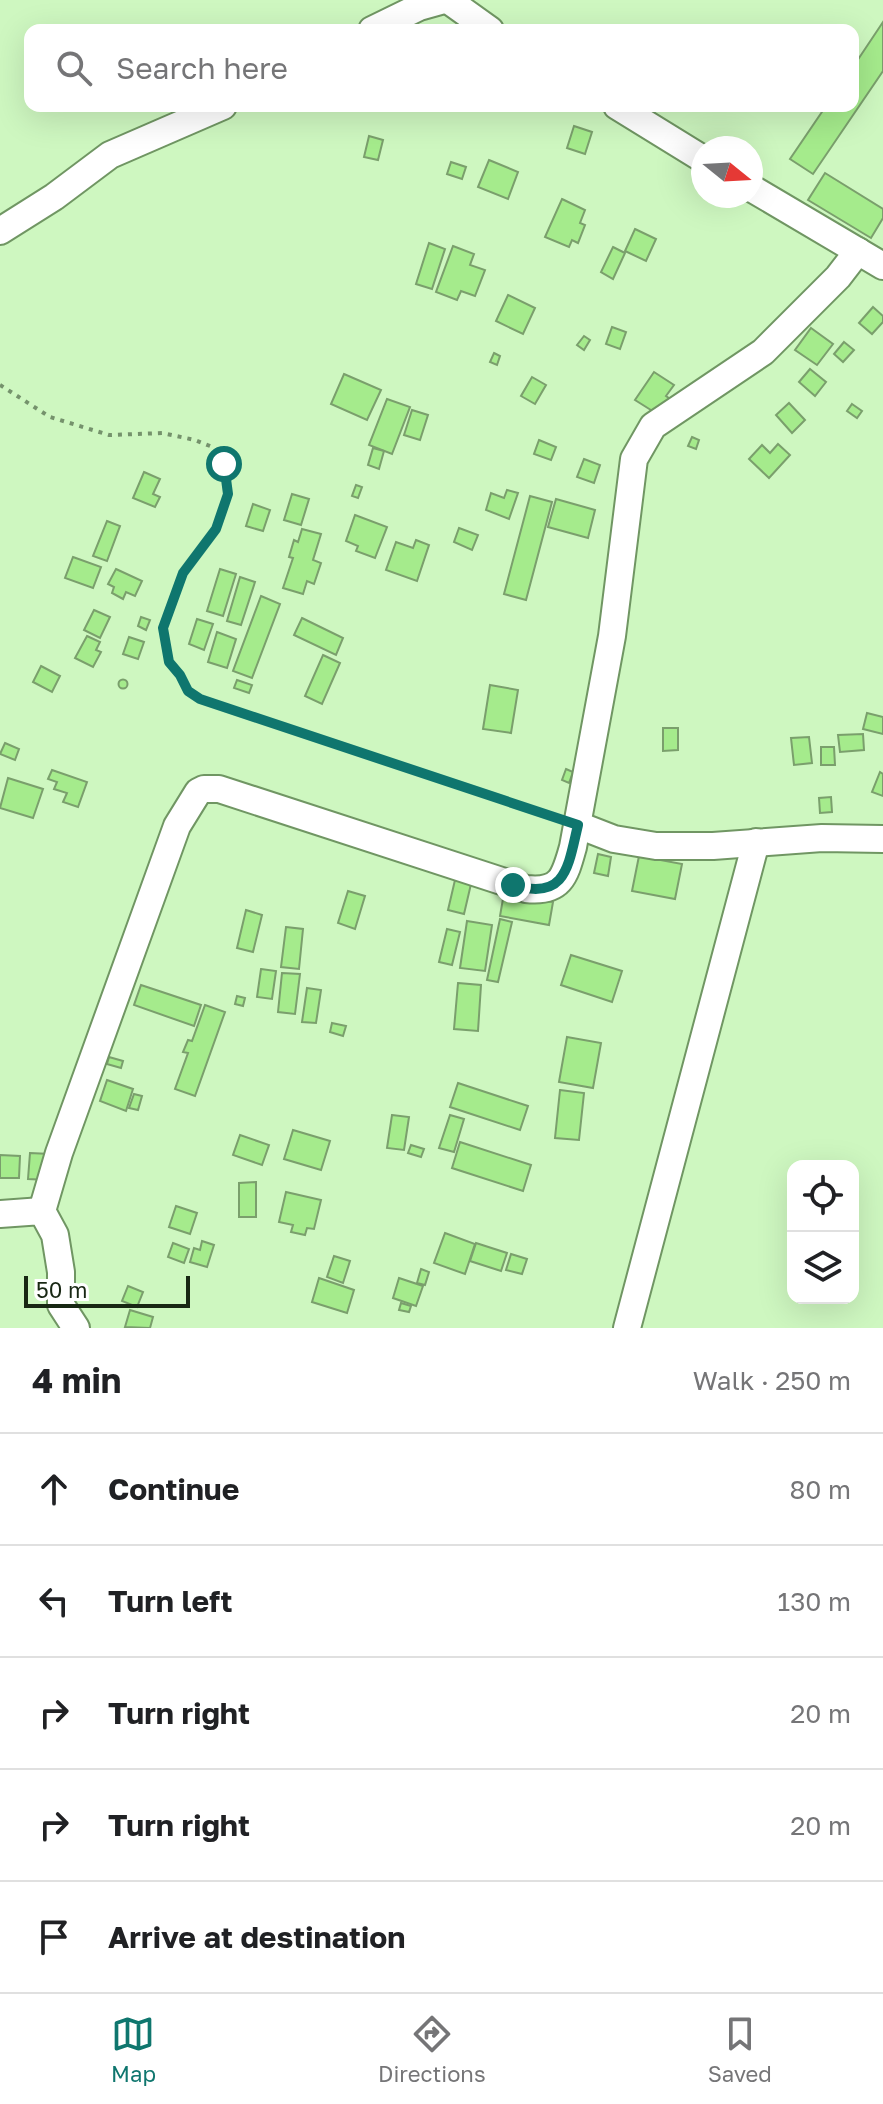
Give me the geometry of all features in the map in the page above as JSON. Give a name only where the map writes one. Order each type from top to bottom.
[{"type":"street","points":[[384,24],[419,7],[446,0],[481,24]]},
{"type":"street","points":[[0,231],[36,210],[110,155],[209,112]]},
{"type":"street","points":[[627,112],[691,152]]},
{"type":"street","points":[[763,195],[883,266]]},
{"type":"street","points":[[76,1328],[61,1305],[61,1272],[55,1235],[42,1211],[59,1153],[177,826],[198,792],[210,788],[230,792],[513,885],[538,891],[554,886],[567,870],[578,825],[612,636],[630,479],[638,449],[653,426],[763,352],[838,277],[858,251]]},
{"type":"street","points":[[578,825],[614,839],[656,846],[713,846],[822,838],[883,839]]},
{"type":"street","points":[[627,1328],[756,842]]},
{"type":"street","points":[[0,1214],[42,1211]]},
{"type":"path","points":[[0,385],[50,417],[109,435],[162,433],[215,448],[224,464],[228,494],[216,529],[183,573],[163,628],[169,662],[188,691],[200,699],[578,825]]},
{"type":"building","points":[[883,22],[883,71],[859,106],[859,58]]},
{"type":"building","points":[[822,112],[855,112],[813,174],[790,159]]},
{"type":"building","points":[[574,126],[592,132],[585,154],[567,148]]},
{"type":"building","points":[[369,136],[383,140],[378,160],[364,157]]},
{"type":"building","points":[[489,160],[518,172],[508,199],[478,187]]},
{"type":"building","points":[[451,162],[466,167],[462,179],[447,174]]},
{"type":"building","points":[[825,173],[883,209],[883,218],[871,238],[808,200]]},
{"type":"building","points":[[562,199],[585,210],[580,223],[585,225],[578,243],[572,240],[569,247],[545,237]]},
{"type":"building","points":[[635,229],[656,239],[646,261],[625,251]]},
{"type":"building","points":[[429,243],[445,249],[432,289],[416,284]]},
{"type":"building","points":[[453,246],[474,254],[470,265],[485,270],[475,296],[461,291],[457,300],[436,292]]},
{"type":"building","points":[[613,247],[625,253],[613,279],[601,272]]},
{"type":"building","points":[[508,295],[535,308],[523,334],[496,321]]},
{"type":"building","points":[[873,307],[883,316],[883,322],[872,334],[859,323]]},
{"type":"building","points":[[612,327],[626,332],[620,349],[606,344]]},
{"type":"building","points":[[811,328],[833,344],[817,365],[795,350]]},
{"type":"building","points":[[584,336],[590,340],[584,350],[577,345]]},
{"type":"building","points":[[844,342],[854,350],[843,362],[834,354]]},
{"type":"building","points":[[494,353],[500,356],[497,365],[490,362]]},
{"type":"building","points":[[810,369],[826,382],[815,396],[799,382]]},
{"type":"building","points":[[654,372],[674,385],[666,396],[673,401],[662,417],[635,400]]},
{"type":"building","points":[[344,374],[381,390],[367,420],[331,404]]},
{"type":"building","points":[[532,377],[546,385],[535,404],[521,396]]},
{"type":"building","points":[[387,399],[410,407],[392,454],[369,445]]},
{"type":"building","points":[[789,403],[805,420],[792,433],[776,415]]},
{"type":"building","points":[[852,404],[862,411],[857,418],[847,411]]},
{"type":"building","points":[[412,410],[428,415],[420,440],[404,435]]},
{"type":"building","points":[[692,437],[699,440],[696,449],[688,446]]},
{"type":"building","points":[[539,440],[556,447],[551,460],[534,454]]},
{"type":"building","points":[[778,444],[790,455],[769,478],[749,459],[762,445],[770,453]]},
{"type":"building","points":[[373,448],[384,451],[379,469],[368,465]]},
{"type":"building","points":[[584,459],[600,465],[594,483],[577,477]]},
{"type":"building","points":[[144,472],[160,479],[153,494],[160,497],[155,507],[133,498]]},
{"type":"building","points":[[356,485],[362,487],[358,498],[352,496]]},
{"type":"building","points":[[507,490],[518,493],[509,519],[486,510],[491,493],[504,498]]},
{"type":"building","points":[[292,494],[309,499],[301,525],[284,520]]},
{"type":"building","points":[[530,496],[552,502],[526,600],[504,594]]},
{"type":"building","points":[[556,499],[595,510],[588,538],[548,527]]},
{"type":"building","points":[[253,504],[270,510],[263,531],[246,526]]},
{"type":"building","points":[[355,515],[387,527],[375,558],[356,551],[358,546],[346,541]]},
{"type":"building","points":[[107,521],[120,526],[107,561],[93,556]]},
{"type":"building","points":[[459,528],[478,535],[472,550],[454,542]]},
{"type":"building","points":[[302,529],[321,534],[313,560],[321,563],[314,584],[307,581],[303,594],[283,588],[293,558],[289,557],[294,540],[298,542]]},
{"type":"building","points":[[416,540],[429,545],[417,581],[386,570],[396,542],[413,548]]},
{"type":"building","points":[[73,557],[101,567],[93,588],[65,578]]},
{"type":"building","points":[[116,569],[142,581],[135,596],[126,592],[123,599],[112,593],[114,587],[108,584]]},
{"type":"building","points":[[220,569],[236,574],[223,616],[207,611]]},
{"type":"building","points":[[240,577],[255,582],[241,625],[227,621]]},
{"type":"building","points":[[261,596],[280,604],[252,678],[233,671]]},
{"type":"building","points":[[94,610],[110,617],[100,638],[84,630]]},
{"type":"building","points":[[141,617],[150,620],[146,630],[138,626]]},
{"type":"building","points":[[302,618],[343,638],[336,655],[294,635]]},
{"type":"building","points":[[197,619],[213,624],[204,650],[189,644]]},
{"type":"building","points":[[217,632],[236,639],[227,668],[208,662]]},
{"type":"building","points":[[87,636],[100,642],[96,650],[101,652],[93,667],[75,658]]},
{"type":"building","points":[[129,637],[144,642],[138,659],[123,654]]},
{"type":"building","points":[[323,655],[340,663],[322,704],[305,696]]},
{"type":"building","points":[[41,666],[60,676],[52,692],[33,682]]},
{"type":"building","points":[[123,679],[128,684],[123,689],[118,684]]},
{"type":"building","points":[[237,680],[252,685],[249,693],[234,688]]},
{"type":"building","points":[[490,685],[518,690],[511,733],[483,729]]},
{"type":"building","points":[[867,713],[883,717],[883,734],[863,729]]},
{"type":"building","points":[[663,728],[678,728],[678,750],[663,751]]},
{"type":"building","points":[[863,734],[864,750],[840,752],[838,735]]},
{"type":"building","points":[[809,737],[812,763],[794,765],[791,738]]},
{"type":"building","points":[[5,743],[19,749],[15,760],[0,754]]},
{"type":"building","points":[[821,747],[834,747],[835,765],[821,765]]},
{"type":"building","points":[[566,769],[573,772],[569,783],[562,780]]},
{"type":"building","points":[[52,770],[87,782],[78,807],[63,802],[67,793],[54,789],[57,782],[48,779]]},
{"type":"building","points":[[880,772],[883,774],[883,796],[872,792]]},
{"type":"building","points":[[8,778],[43,789],[33,818],[0,808]]},
{"type":"building","points":[[831,797],[832,812],[820,813],[819,798]]},
{"type":"building","points":[[598,854],[611,857],[608,876],[594,873]]},
{"type":"building","points":[[639,856],[682,864],[675,899],[632,891]]},
{"type":"building","points":[[455,880],[471,884],[464,914],[448,910]]},
{"type":"building","points":[[348,891],[365,896],[355,929],[338,923]]},
{"type":"building","points":[[504,893],[553,902],[549,925],[500,916]]},
{"type":"building","points":[[246,910],[262,915],[253,952],[237,948]]},
{"type":"building","points":[[500,919],[512,922],[498,982],[487,980]]},
{"type":"building","points":[[467,921],[492,925],[485,971],[460,968]]},
{"type":"building","points":[[286,927],[303,929],[299,969],[281,967]]},
{"type":"building","points":[[447,929],[460,932],[452,965],[439,962]]},
{"type":"building","points":[[571,955],[622,971],[612,1002],[561,985]]},
{"type":"building","points":[[261,969],[276,971],[272,999],[257,997]]},
{"type":"building","points":[[282,973],[300,974],[295,1014],[278,1012]]},
{"type":"building","points":[[458,983],[481,985],[478,1031],[454,1029]]},
{"type":"building","points":[[141,985],[201,1005],[194,1026],[134,1005]]},
{"type":"building","points":[[307,988],[321,990],[316,1023],[302,1022]]},
{"type":"building","points":[[237,996],[245,998],[243,1006],[235,1004]]},
{"type":"building","points":[[205,1005],[225,1012],[195,1096],[175,1089],[188,1053],[183,1052],[188,1040],[192,1041]]},
{"type":"building","points":[[332,1023],[346,1026],[343,1036],[330,1032]]},
{"type":"building","points":[[567,1037],[601,1043],[593,1088],[559,1082]]},
{"type":"building","points":[[109,1057],[123,1061],[121,1068],[107,1064]]},
{"type":"building","points":[[107,1080],[133,1089],[126,1111],[100,1101]]},
{"type":"building","points":[[458,1083],[528,1106],[520,1130],[450,1107]]},
{"type":"building","points":[[560,1090],[584,1093],[579,1140],[555,1138]]},
{"type":"building","points":[[134,1094],[142,1096],[138,1110],[129,1108]]},
{"type":"building","points":[[392,1115],[409,1117],[404,1150],[387,1148]]},
{"type":"building","points":[[450,1115],[464,1119],[454,1152],[439,1148]]},
{"type":"building","points":[[293,1130],[330,1141],[321,1170],[284,1159]]},
{"type":"building","points":[[240,1135],[269,1145],[262,1165],[233,1155]]},
{"type":"building","points":[[460,1142],[531,1165],[523,1191],[452,1168]]},
{"type":"building","points":[[411,1145],[424,1149],[421,1157],[408,1153]]},
{"type":"building","points":[[30,1153],[50,1154],[48,1180],[28,1179]]},
{"type":"building","points":[[0,1155],[20,1156],[19,1178],[0,1178]]},
{"type":"building","points":[[256,1182],[256,1217],[239,1217],[239,1183]]},
{"type":"building","points":[[286,1192],[321,1200],[314,1229],[307,1228],[305,1235],[291,1232],[293,1225],[279,1222]]},
{"type":"building","points":[[176,1206],[197,1213],[190,1234],[169,1227]]},
{"type":"building","points":[[445,1233],[475,1244],[465,1274],[434,1263]]},
{"type":"building","points":[[202,1241],[214,1245],[207,1267],[190,1262],[194,1248],[200,1250]]},
{"type":"building","points":[[173,1243],[189,1249],[184,1263],[168,1257]]},
{"type":"building","points":[[476,1243],[507,1253],[501,1271],[470,1261]]},
{"type":"building","points":[[511,1254],[527,1259],[522,1274],[506,1270]]},
{"type":"building","points":[[334,1256],[350,1261],[343,1283],[327,1277]]},
{"type":"building","points":[[421,1269],[429,1272],[425,1285],[417,1283]]},
{"type":"building","points":[[319,1278],[354,1290],[347,1313],[312,1302]]},
{"type":"building","points":[[399,1278],[423,1286],[416,1306],[393,1298]]},
{"type":"building","points":[[128,1286],[143,1292],[137,1307],[122,1301]]},
{"type":"building","points":[[401,1303],[411,1306],[409,1312],[399,1310]]},
{"type":"building","points":[[130,1310],[153,1317],[150,1328],[125,1327]]},
{"type":"route","points":[[224,464],[228,494],[216,529],[183,573],[163,628],[164,649],[169,662],[188,691],[200,699],[578,825],[567,870],[561,880],[546,890],[538,891],[513,885]]}]
